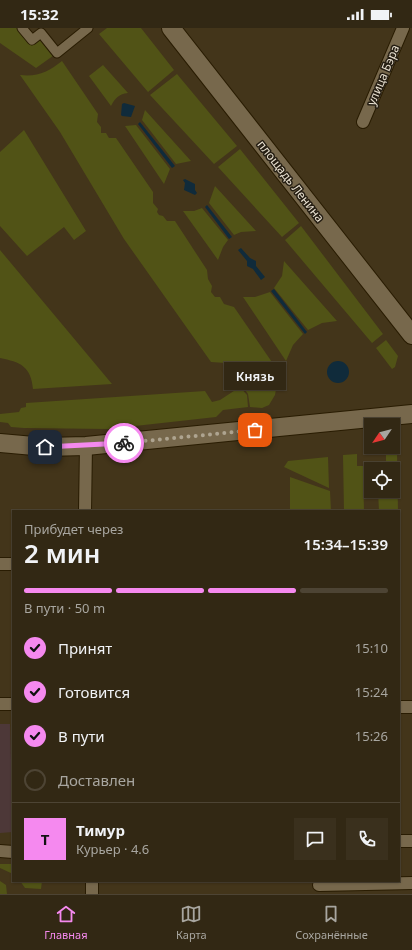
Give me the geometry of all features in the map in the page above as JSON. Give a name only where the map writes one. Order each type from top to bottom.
[{"type":"main road","name":"площадь Ленина","points":[[171,28],[412,335]]},
{"type":"main road","points":[[0,443],[45,447],[86,446],[412,414]]},
{"type":"street","points":[[22,28],[32,40],[41,33],[57,52],[88,28]]},
{"type":"street","name":"улица Бэра","points":[[363,122],[403,28]]},
{"type":"street","points":[[85,510],[86,446]]},
{"type":"street","points":[[0,564],[12,564]]},
{"type":"street","points":[[0,704],[12,704]]},
{"type":"street","points":[[400,707],[412,708]]},
{"type":"street","points":[[400,842],[412,841]]},
{"type":"street","points":[[0,851],[12,852]]},
{"type":"street","points":[[92,882],[92,894]]},
{"type":"street","points":[[319,884],[412,883]]},
{"type":"shaded area","points":[[0,28],[22,28],[32,40],[41,33],[57,53],[36,68],[0,43]]},
{"type":"shaded area","points":[[107,28],[141,28],[174,70],[148,92],[99,34]]},
{"type":"shaded area","points":[[62,61],[98,114],[97,122],[101,127],[101,133],[106,133],[109,138],[116,138],[153,192],[153,203],[158,209],[157,212],[159,215],[163,216],[167,221],[175,221],[207,270],[208,279],[212,286],[211,292],[215,297],[220,297],[224,304],[234,307],[276,368],[277,384],[275,395],[269,405],[262,408],[250,407],[248,394],[226,363],[211,362],[124,239],[60,132],[20,75],[42,73]]},
{"type":"shaded area","points":[[103,65],[128,93],[122,94],[118,97],[111,106],[89,76]]},
{"type":"shaded area","points":[[177,74],[237,146],[214,164],[150,95]]},
{"type":"shaded area","points":[[145,110],[191,161],[176,164],[142,120]]},
{"type":"shaded area","points":[[136,125],[170,169],[164,184],[125,126]]},
{"type":"shaded area","points":[[24,130],[86,231],[74,240],[64,227],[27,256],[0,226],[0,152]]},
{"type":"shaded area","points":[[240,149],[299,223],[282,237],[218,167]]},
{"type":"shaded area","points":[[215,186],[256,231],[241,232],[234,235],[209,203]]},
{"type":"shaded area","points":[[202,208],[228,240],[223,247],[218,260],[183,211],[194,211]]},
{"type":"shaded area","points":[[301,226],[383,334],[372,343],[285,240]]},
{"type":"shaded area","points":[[0,250],[112,384],[33,389],[30,375],[23,366],[13,361],[0,358]]},
{"type":"shaded area","points":[[284,261],[337,321],[322,323],[308,330],[274,288],[282,276]]},
{"type":"shaded area","points":[[270,292],[303,334],[293,345],[286,361],[243,297],[255,297]]},
{"type":"shaded area","points":[[386,340],[398,356],[395,367],[392,369],[376,348]]},
{"type":"shaded area","points":[[240,387],[247,395],[248,407],[223,410],[216,417],[108,429],[24,428],[11,427],[8,423],[0,422],[0,414],[19,412],[21,408],[26,407],[26,403],[205,391],[212,402],[220,400]]},
{"type":"shaded area","points":[[357,454],[357,466],[363,466],[364,510],[344,510],[343,455]]},
{"type":"shaded area","points":[[386,454],[397,454],[397,462],[386,462]]},
{"type":"shaded area","points":[[328,457],[329,488],[284,467],[288,461]]},
{"type":"shaded area","points":[[290,477],[330,491],[331,510],[290,510]]},
{"type":"shaded area","points":[[378,498],[398,498],[398,510],[379,510]]},
{"type":"shaded area","points":[[0,724],[10,724],[12,832],[0,833]]},
{"type":"shaded area","points":[[0,864],[12,864],[12,874],[0,868]]},
{"type":"shaded area","points":[[0,881],[6,885],[7,894],[0,894]]},
{"type":"shaded area","points":[[21,882],[42,882],[41,889],[25,888]]},
{"type":"water","points":[[124,103],[135,106],[131,117],[121,115],[122,104]]},
{"type":"water","points":[[140,122],[175,166],[172,168],[138,124]]},
{"type":"water","points":[[185,179],[195,184],[195,190],[197,193],[195,195],[184,190],[185,183],[183,180]]},
{"type":"water","points":[[207,205],[232,237],[229,239],[205,207]]},
{"type":"water","points":[[241,248],[250,258],[256,261],[256,266],[265,277],[261,280],[253,269],[247,266],[247,261],[238,250]]},
{"type":"water","points":[[274,289],[307,332],[305,334],[271,291]]},
{"type":"water","points":[[338,361],[346,364],[349,372],[346,380],[338,383],[330,380],[327,372],[330,364]]},
{"type":"way so far","points":[[124,443],[255,430]]},
{"type":"place","name":"Князь","points":[[255,430]]},
{"type":"route","points":[[45,447],[124,443]]}]
